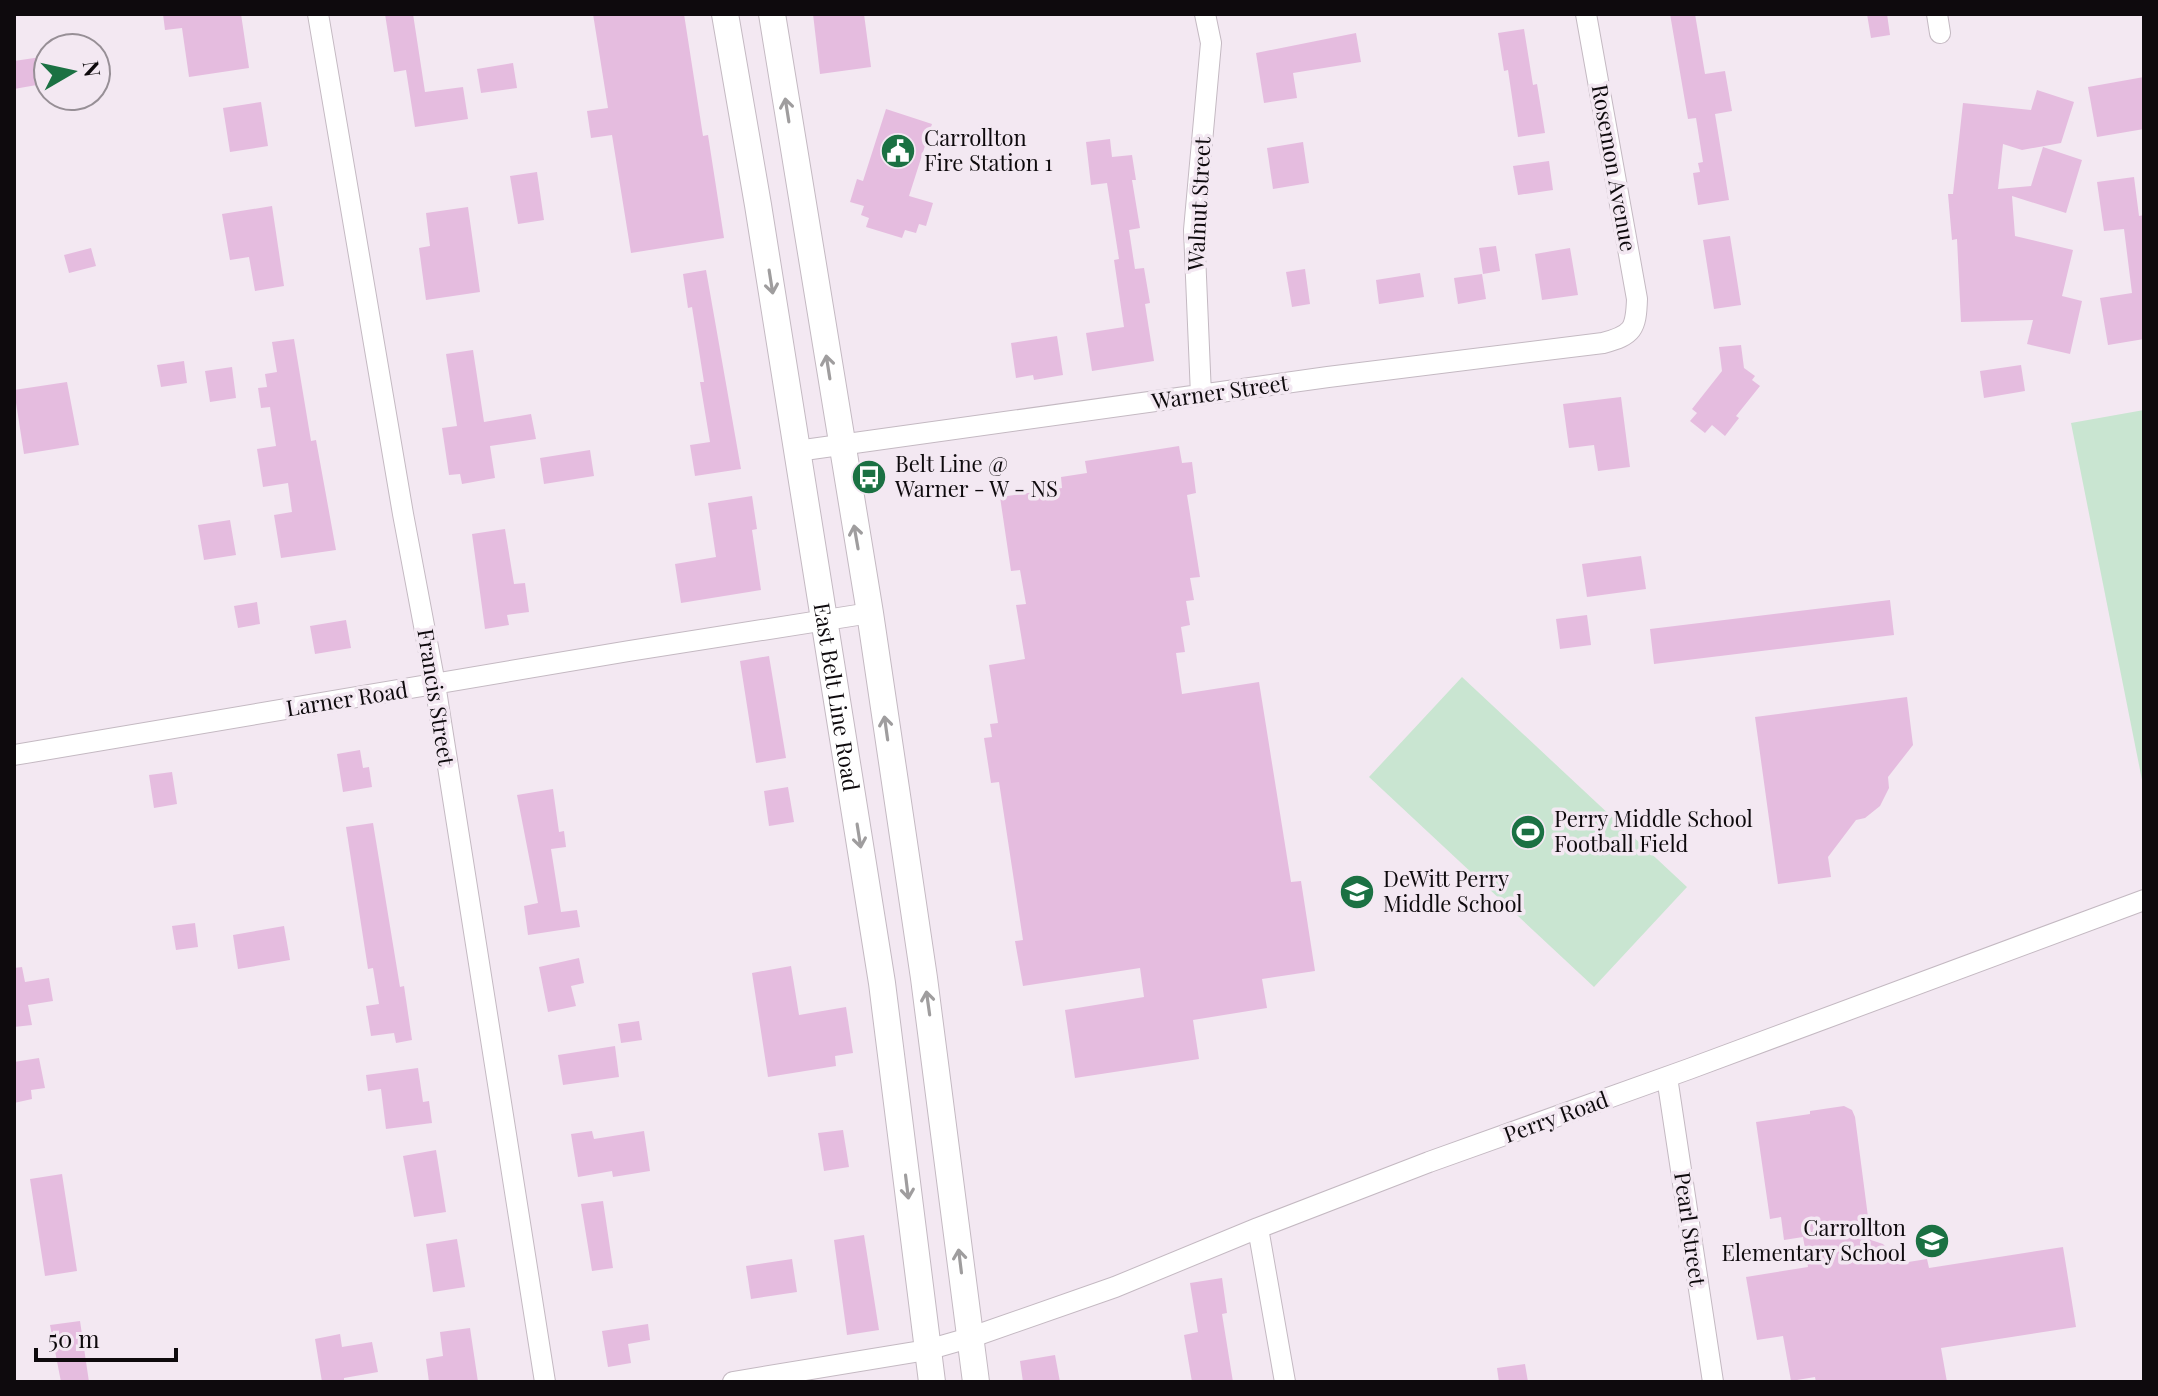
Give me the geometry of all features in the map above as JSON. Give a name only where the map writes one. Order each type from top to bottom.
[{"type":"main road","name":"East Belt Line Road","points":[[725,14],[882,983],[932,1382]]},
{"type":"main road","name":"East Belt Line Road","points":[[772,14],[870,613],[942,1103],[976,1382]]},
{"type":"street","name":"Francis Street","points":[[318,14],[435,684],[545,1382]]},
{"type":"street","name":"Walnut Street","points":[[1201,395],[1194,230],[1211,43],[1205,14]]},
{"type":"street","name":"Rosemon Avenue","points":[[1586,14],[1637,299],[1636,323]]},
{"type":"street","name":"Warner Street","points":[[797,451],[1603,343],[1625,337],[1636,323]]},
{"type":"street","name":"Larner Road","points":[[14,755],[870,613]]},
{"type":"street","name":"Perry Road","points":[[733,1382],[927,1350],[969,1338],[1115,1287],[1429,1162],[2144,900]]},
{"type":"street","name":"Pearl Street","points":[[1667,1077],[1713,1382]]},
{"type":"street","points":[[1258,1228],[1285,1382]]},
{"type":"green space","points":[[2144,410],[2144,790],[2071,423]]},
{"type":"green space","name":"Perry Middle School Football Field","points":[[1462,677],[1687,887],[1594,987],[1369,777]]},
{"type":"building","points":[[163,14],[241,14],[249,68],[189,77],[182,28],[165,30]]},
{"type":"building","points":[[385,14],[413,14],[425,92],[463,87],[468,119],[415,127],[406,70],[394,72]]},
{"type":"building","points":[[593,14],[684,14],[703,136],[708,135],[724,238],[631,253],[612,135],[591,138],[587,111],[608,108]]},
{"type":"building","points":[[813,14],[864,14],[871,67],[820,74]]},
{"type":"building","points":[[1670,14],[1695,14],[1705,74],[1725,71],[1732,111],[1715,114],[1729,200],[1698,205],[1693,173],[1700,172],[1698,163],[1703,162],[1696,118],[1688,119]]},
{"type":"building","points":[[1867,14],[1887,14],[1890,35],[1871,38]]},
{"type":"building","points":[[1524,29],[1545,133],[1518,137],[1508,70],[1504,71],[1498,33]]},
{"type":"building","points":[[1356,33],[1361,62],[1293,73],[1297,98],[1264,103],[1256,53]]},
{"type":"building","points":[[32,58],[32,86],[14,89],[14,61]]},
{"type":"building","points":[[513,63],[517,88],[481,93],[477,69]]},
{"type":"building","points":[[2144,77],[2144,129],[2097,137],[2088,87]]},
{"type":"building","points":[[2037,90],[2074,102],[2061,143],[2022,150],[2003,144],[1998,189],[2031,186],[2043,147],[2082,160],[2066,213],[2012,196],[2015,236],[2073,250],[2062,296],[2082,301],[2070,354],[2027,344],[2033,320],[1961,322],[1957,239],[1952,240],[1948,194],[1953,194],[1963,103],[2031,110]]},
{"type":"building","points":[[261,102],[268,146],[230,152],[223,108]]},
{"type":"building","name":"Carrollton Fire Station 1","points":[[886,109],[932,124],[909,196],[933,203],[926,226],[919,224],[916,233],[905,230],[902,238],[866,227],[869,218],[861,215],[864,206],[850,202],[857,179],[863,181]]},
{"type":"building","points":[[1110,139],[1112,157],[1132,155],[1136,180],[1132,180],[1140,228],[1129,230],[1135,269],[1144,268],[1150,303],[1145,304],[1154,361],[1092,371],[1086,333],[1124,327],[1114,260],[1119,259],[1107,183],[1091,185],[1086,142]]},
{"type":"building","points":[[1303,142],[1309,183],[1273,189],[1267,148]]},
{"type":"building","points":[[1549,161],[1553,190],[1518,195],[1513,166]]},
{"type":"building","points":[[537,172],[544,220],[518,224],[510,176]]},
{"type":"building","points":[[2134,177],[2139,216],[2144,215],[2144,339],[2108,345],[2100,298],[2132,293],[2124,229],[2104,231],[2097,182]]},
{"type":"building","points":[[272,206],[284,286],[255,291],[249,257],[230,260],[222,214]]},
{"type":"building","points":[[468,207],[480,292],[426,300],[419,248],[430,246],[426,213]]},
{"type":"building","points":[[1730,236],[1741,305],[1714,309],[1703,240]]},
{"type":"building","points":[[1496,246],[1500,271],[1483,274],[1479,248]]},
{"type":"building","points":[[91,248],[96,266],[69,273],[64,255]]},
{"type":"building","points":[[1570,248],[1578,295],[1542,300],[1535,254]]},
{"type":"building","points":[[1305,269],[1310,304],[1292,307],[1286,272]]},
{"type":"building","points":[[706,270],[741,469],[695,476],[690,445],[710,442],[692,307],[688,308],[683,274]]},
{"type":"building","points":[[1420,273],[1424,297],[1379,304],[1376,280]]},
{"type":"building","points":[[1482,274],[1486,299],[1458,304],[1454,278]]},
{"type":"building","points":[[1057,336],[1063,375],[1034,380],[1033,375],[1016,378],[1011,343]]},
{"type":"building","points":[[294,339],[311,441],[316,440],[336,550],[281,558],[274,515],[292,512],[288,483],[263,487],[257,449],[276,446],[270,407],[261,408],[258,388],[267,387],[265,374],[277,372],[272,342]]},
{"type":"building","points":[[1741,345],[1744,368],[1755,376],[1752,380],[1760,386],[1736,416],[1739,418],[1725,436],[1712,425],[1705,433],[1690,421],[1697,413],[1692,409],[1722,371],[1719,347]]},
{"type":"building","points":[[473,350],[484,422],[531,414],[536,439],[490,446],[495,478],[462,484],[460,474],[449,475],[442,428],[457,426],[446,354]]},
{"type":"building","points":[[184,361],[187,383],[161,387],[157,365]]},
{"type":"building","points":[[2021,365],[2025,391],[1984,398],[1980,371]]},
{"type":"building","points":[[232,367],[236,398],[210,402],[205,371]]},
{"type":"building","points":[[67,382],[79,445],[24,454],[14,390]]},
{"type":"building","points":[[1621,397],[1630,467],[1598,471],[1594,445],[1569,448],[1563,404]]},
{"type":"building","points":[[1179,446],[1182,463],[1192,462],[1196,493],[1187,495],[1200,577],[1190,578],[1194,600],[1186,601],[1190,625],[1181,627],[1185,652],[1176,653],[1182,694],[1259,682],[1291,882],[1301,881],[1315,971],[1262,979],[1267,1008],[1193,1020],[1199,1059],[1075,1078],[1065,1010],[1144,997],[1140,968],[1023,986],[1015,941],[1023,940],[999,782],[991,783],[984,738],[992,737],[990,724],[998,723],[989,665],[1025,659],[1016,605],[1026,604],[1020,570],[1011,571],[1000,497],[1062,488],[1061,477],[1087,473],[1085,461]]},
{"type":"building","points":[[590,450],[594,476],[544,484],[540,458]]},
{"type":"building","points":[[752,496],[757,529],[752,530],[761,590],[681,603],[675,564],[716,557],[708,503]]},
{"type":"building","points":[[230,520],[236,555],[204,560],[198,525]]},
{"type":"building","points":[[505,529],[514,584],[525,583],[529,612],[507,615],[509,625],[485,629],[472,534]]},
{"type":"building","points":[[1641,556],[1646,589],[1587,597],[1582,564]]},
{"type":"building","points":[[1890,600],[1894,635],[1654,664],[1650,629]]},
{"type":"building","points":[[257,602],[260,624],[238,628],[234,606]]},
{"type":"building","points":[[1587,615],[1591,645],[1560,649],[1556,619]]},
{"type":"building","points":[[346,620],[351,648],[315,654],[310,626]]},
{"type":"building","points":[[769,656],[786,758],[756,763],[740,661]]},
{"type":"building","points":[[1907,697],[1913,745],[1888,777],[1889,788],[1880,806],[1865,818],[1856,820],[1828,857],[1831,877],[1778,884],[1755,717]]},
{"type":"building","points":[[360,750],[363,768],[369,767],[372,787],[343,792],[337,754]]},
{"type":"building","points":[[172,772],[177,804],[154,808],[149,775]]},
{"type":"building","points":[[788,787],[794,822],[769,826],[764,791]]},
{"type":"building","points":[[553,789],[559,832],[564,831],[566,847],[551,849],[561,912],[577,910],[580,927],[528,935],[524,906],[538,903],[517,795]]},
{"type":"building","points":[[373,823],[400,987],[404,986],[412,1040],[396,1043],[394,1033],[371,1036],[366,1006],[379,1004],[373,968],[368,969],[346,827]]},
{"type":"building","points":[[195,923],[198,947],[176,950],[172,926]]},
{"type":"building","points":[[284,926],[290,960],[238,969],[233,935]]},
{"type":"building","points":[[579,958],[584,983],[571,986],[576,1006],[548,1012],[539,967]]},
{"type":"building","points":[[791,966],[799,1015],[846,1007],[853,1053],[835,1056],[836,1066],[768,1077],[752,973]]},
{"type":"building","points":[[22,967],[25,982],[49,978],[53,1001],[28,1005],[32,1025],[14,1027],[14,968]]},
{"type":"building","points":[[639,1021],[642,1040],[621,1043],[618,1024]]},
{"type":"building","points":[[615,1046],[619,1077],[563,1085],[558,1055]]},
{"type":"building","points":[[39,1058],[45,1088],[31,1090],[32,1099],[14,1103],[14,1062]]},
{"type":"building","points":[[418,1068],[423,1102],[429,1101],[432,1123],[386,1129],[381,1089],[368,1091],[366,1075]]},
{"type":"building","points":[[1844,1106],[1852,1110],[1855,1117],[1871,1240],[1883,1244],[1896,1264],[1927,1259],[1929,1268],[2063,1247],[2076,1327],[1941,1348],[1947,1382],[1816,1382],[1815,1377],[1791,1381],[1783,1336],[1757,1340],[1746,1277],[1808,1267],[1803,1237],[1784,1240],[1781,1217],[1770,1219],[1756,1122]]},
{"type":"building","points":[[843,1130],[849,1167],[824,1171],[818,1133]]},
{"type":"building","points":[[592,1131],[594,1139],[644,1131],[650,1171],[613,1177],[612,1171],[578,1177],[571,1134]]},
{"type":"building","points":[[436,1150],[446,1212],[414,1217],[403,1156]]},
{"type":"building","points":[[62,1174],[77,1271],[45,1276],[30,1179]]},
{"type":"building","points":[[603,1201],[613,1268],[592,1271],[581,1204]]},
{"type":"building","points":[[864,1235],[879,1330],[847,1335],[834,1240]]},
{"type":"building","points":[[457,1239],[465,1287],[433,1292],[426,1244]]},
{"type":"building","points":[[792,1259],[797,1292],[751,1299],[746,1266]]},
{"type":"building","points":[[1222,1278],[1227,1313],[1222,1314],[1233,1382],[1192,1382],[1184,1335],[1198,1332],[1190,1283]]},
{"type":"building","points":[[80,1321],[89,1382],[61,1382],[50,1325]]},
{"type":"building","points":[[648,1324],[650,1340],[628,1344],[631,1363],[608,1367],[602,1331]]},
{"type":"building","points":[[470,1328],[478,1382],[429,1382],[426,1359],[443,1356],[440,1332]]},
{"type":"building","points":[[340,1334],[342,1347],[372,1342],[378,1372],[344,1378],[344,1382],[322,1382],[315,1339]]},
{"type":"building","points":[[1055,1355],[1060,1382],[1023,1382],[1020,1361]]},
{"type":"building","points":[[1525,1364],[1528,1382],[1499,1382],[1497,1368]]},
{"type":"place","name":"Carrollton Fire Station 1","points":[[898,151]]},
{"type":"place","name":"Belt Line @ Warner - W - NS","points":[[869,477]]},
{"type":"place","name":"Perry Middle School Football Field","points":[[1528,832]]},
{"type":"place","name":"DeWitt Perry Middle School","points":[[1357,892]]},
{"type":"place","name":"Carrollton Elementary School","points":[[1932,1241]]}]
